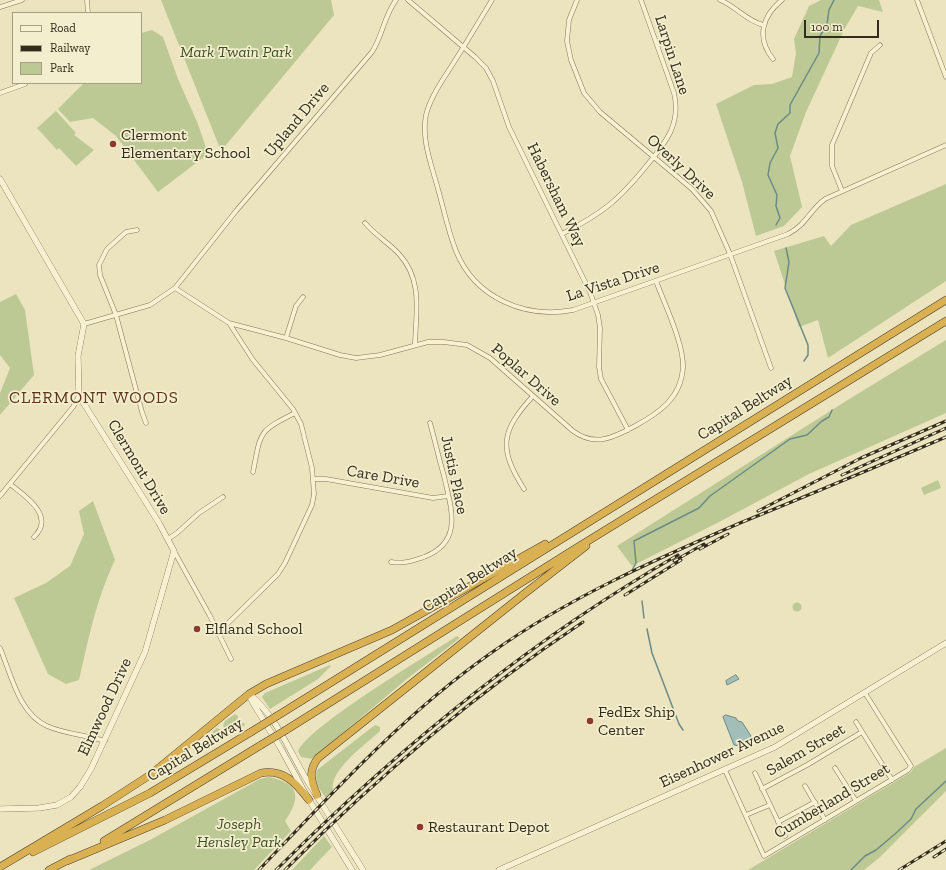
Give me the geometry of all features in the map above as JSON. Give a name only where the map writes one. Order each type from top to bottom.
[{"type":"highway","name":"Capital Beltway","points":[[0,867],[139,800],[277,716],[946,300]]},
{"type":"highway","name":"Capital Beltway","points":[[49,870],[119,833],[946,321]]},
{"type":"highway","points":[[317,795],[311,775],[313,765],[318,758],[530,589],[588,545],[668,492]]},
{"type":"highway","points":[[0,867],[102,806],[150,775],[181,751],[234,704],[266,684],[392,630],[612,507]]},
{"type":"highway","points":[[66,861],[165,820],[261,774],[275,773],[288,777],[309,800]]},
{"type":"main road","points":[[1,183],[84,324],[78,356],[79,396]]},
{"type":"main road","name":"Clermont Drive","points":[[79,396],[174,551]]},
{"type":"main road","name":"Elmwood Drive","points":[[0,809],[39,808],[57,805],[66,801],[80,787],[105,741],[145,652],[174,551]]},
{"type":"main road","name":"Eisenhower Avenue","points":[[500,870],[775,747],[946,643]]},
{"type":"main road","points":[[249,694],[258,701],[277,727],[363,870]]},
{"type":"main road","points":[[249,694],[309,800],[352,870]]},
{"type":"street","points":[[0,7],[22,0]]},
{"type":"street","points":[[87,0],[88,12]]},
{"type":"street","name":"Upland Drive","points":[[84,324],[150,305],[175,288],[241,205],[372,52],[379,40],[388,11],[396,0]]},
{"type":"street","name":"Habersham Way","points":[[408,0],[481,62],[490,74],[509,127],[594,303],[600,328],[599,367],[601,379],[628,430]]},
{"type":"street","name":"La Vista Drive","points":[[492,0],[432,99],[427,113],[425,128],[428,151],[459,258],[470,274],[483,288],[499,299],[517,308],[536,312],[573,310],[796,230],[805,223],[817,205],[825,199],[946,145]]},
{"type":"street","name":"Overly Drive","points":[[577,0],[569,20],[567,40],[571,60],[582,89],[594,107],[692,189],[706,203],[718,223],[771,368]]},
{"type":"street","name":"Larpin Lane","points":[[562,234],[588,220],[610,205],[626,191],[666,142],[673,130],[676,116],[676,105],[671,86],[641,0]]},
{"type":"street","points":[[720,0],[728,3],[751,22],[763,25]]},
{"type":"street","points":[[773,59],[767,51],[763,25],[772,9],[782,0]]},
{"type":"street","points":[[917,0],[946,76]]},
{"type":"street","points":[[842,191],[832,166],[832,145],[871,54],[880,45]]},
{"type":"street","points":[[0,93],[25,84]]},
{"type":"street","points":[[365,223],[400,254],[413,277],[418,298],[415,344]]},
{"type":"street","points":[[137,230],[126,232],[107,248],[99,265],[100,275],[116,315],[146,423]]},
{"type":"street","name":"Poplar Drive","points":[[229,323],[286,338],[340,355],[356,358],[380,356],[415,344],[444,342],[474,348],[490,358],[573,431],[582,437],[594,440],[606,440],[655,415],[665,406],[676,392],[682,376],[683,363],[680,349],[656,281]]},
{"type":"street","points":[[175,288],[229,323],[250,355],[295,413],[304,434],[314,479],[312,504],[282,569],[273,581],[219,632]]},
{"type":"street","points":[[286,338],[296,306],[303,298]]},
{"type":"street","points":[[0,496],[73,407],[79,396]]},
{"type":"street","points":[[524,489],[510,464],[507,440],[514,418],[533,396]]},
{"type":"street","points":[[253,472],[258,442],[265,430],[295,413]]},
{"type":"street","name":"Justis Place","points":[[391,562],[400,564],[410,562],[431,554],[443,544],[449,534],[452,523],[452,512],[430,423]]},
{"type":"street","name":"Care Drive","points":[[314,479],[326,479],[433,498],[448,496]]},
{"type":"street","points":[[10,484],[33,503],[39,512],[41,525],[34,537]]},
{"type":"street","points":[[168,540],[199,513],[223,496]]},
{"type":"street","name":"Clermont Drive","points":[[174,551],[219,632],[231,659]]},
{"type":"street","points":[[0,648],[15,687],[34,717],[49,727],[105,741]]},
{"type":"street","name":"Cumberland Street","points":[[746,815],[764,856],[892,780],[911,766],[865,693]]},
{"type":"street","points":[[856,722],[892,780]]},
{"type":"street","name":"Salem Street","points":[[762,789],[807,765],[862,732]]},
{"type":"street","points":[[835,768],[856,801]]},
{"type":"street","points":[[725,770],[746,815],[770,805]]},
{"type":"street","points":[[755,774],[785,836]]},
{"type":"street","points":[[805,786],[825,820]]},
{"type":"street","points":[[778,822],[815,802]]},
{"type":"green space","name":"Mark Twain Park","points":[[161,0],[331,0],[334,15],[221,151]]},
{"type":"green space","points":[[821,0],[879,0],[883,12],[858,6],[845,28],[806,112],[790,156],[802,207],[784,226],[756,236],[742,182],[716,104],[754,85],[772,84],[792,77],[796,53],[794,39],[809,6]]},
{"type":"green space","points":[[152,30],[163,37],[178,79],[198,124],[208,154],[158,192],[116,136],[93,118],[70,122],[58,109],[83,84],[142,84],[142,33]]},
{"type":"green space","points":[[56,111],[76,133],[74,135],[94,150],[76,166],[59,148],[57,150],[37,128]]},
{"type":"green space","points":[[946,184],[946,281],[828,358],[818,320],[799,327],[774,251],[824,236],[831,246],[851,225]]},
{"type":"green space","points":[[16,294],[25,310],[34,375],[0,415],[0,393],[10,368],[0,355],[0,302]]},
{"type":"green space","points":[[946,340],[946,413],[809,474],[632,566],[617,546],[846,401]]},
{"type":"green space","points":[[938,480],[941,488],[924,495],[921,488]]},
{"type":"green space","points":[[93,501],[115,560],[98,604],[79,680],[66,684],[48,674],[14,598],[46,583],[70,566],[84,534],[79,511]]},
{"type":"green space","points":[[797,602],[802,607],[797,612],[792,607]]},
{"type":"green space","points":[[457,636],[460,638],[408,678],[312,759],[301,757],[298,751],[307,739],[324,725],[371,691]]},
{"type":"green space","points":[[330,665],[331,666],[318,679],[270,709],[262,697],[265,693]]},
{"type":"green space","points":[[235,714],[238,716],[235,724],[244,723],[245,725],[210,747],[208,745],[211,733],[217,728],[221,730],[225,729],[223,726],[225,721]]},
{"type":"green space","points":[[375,725],[380,727],[380,731],[349,758],[336,775],[333,783],[333,791],[326,798],[318,785],[316,778],[317,770]]},
{"type":"green space","points":[[946,748],[946,791],[879,858],[864,870],[748,870],[911,772],[914,767]]},
{"type":"green space","name":"Joseph Hensley Park","points":[[269,777],[287,783],[295,792],[294,805],[285,821],[291,831],[254,870],[89,870],[150,840],[260,779]]},
{"type":"green space","points":[[324,836],[332,847],[310,870],[292,870]]},
{"type":"water","points":[[736,675],[739,679],[727,685],[726,681]]},
{"type":"water","points":[[726,715],[736,718],[738,721],[742,722],[751,736],[749,742],[740,746],[734,745],[723,717]]},
{"type":"waterway","points":[[776,225],[780,218],[776,206],[777,195],[768,175],[770,163],[778,148],[775,133],[778,124],[790,113],[790,105],[819,53],[820,36],[827,24],[829,10],[834,0]]},
{"type":"waterway","points":[[786,248],[789,262],[785,288],[808,345],[808,355],[804,361]]},
{"type":"waterway","points":[[631,572],[636,563],[634,541],[699,508],[710,496],[790,439],[807,435],[822,421],[829,417],[832,410]]},
{"type":"waterway","points":[[642,601],[644,618]]},
{"type":"waterway","points":[[647,629],[652,653],[679,724],[683,730]]},
{"type":"waterway","points":[[851,870],[865,856],[876,850],[895,834],[911,819],[916,809],[946,781]]},
{"type":"railway","points":[[758,511],[861,458],[946,421]]},
{"type":"railway","points":[[842,475],[946,428]]},
{"type":"railway","points":[[259,870],[342,784],[399,728],[459,677],[520,633],[581,597],[676,551],[946,437]]},
{"type":"railway","points":[[700,549],[728,534]]},
{"type":"railway","points":[[674,561],[704,544]]},
{"type":"railway","points":[[276,870],[369,782],[466,699],[517,660],[570,623],[623,588],[678,555]]},
{"type":"railway","points":[[625,595],[681,560]]},
{"type":"railway","points":[[285,870],[355,803],[428,738],[504,678],[583,622]]},
{"type":"railway","points":[[899,870],[946,841]]},
{"type":"railway","points":[[934,857],[946,849]]},
{"type":"place","name":"Clermont Elementary School","points":[[113,144]]},
{"type":"place","name":"Elfland School","points":[[197,629]]},
{"type":"place","name":"FedEx Ship Center","points":[[590,721]]},
{"type":"place","name":"Restaurant Depot","points":[[420,827]]},
{"type":"district","name":"CLERMONT WOODS","points":[[94,398]]}]
